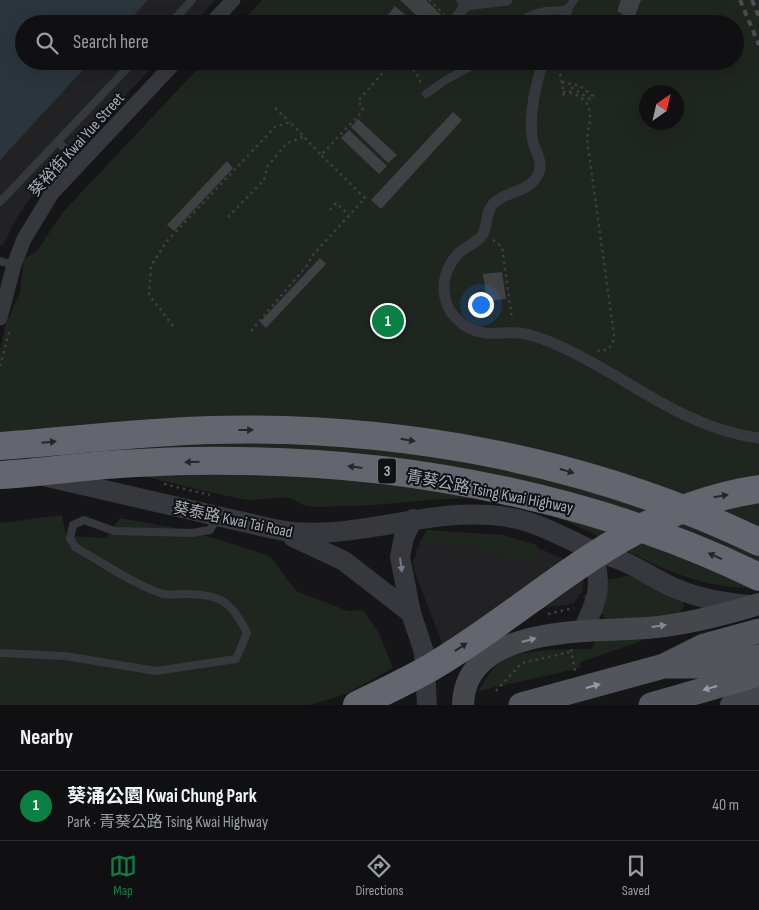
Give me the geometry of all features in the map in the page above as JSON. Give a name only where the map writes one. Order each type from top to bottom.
[{"type":"highway","name":"青葵公路 Tsing Kwai Highway","points":[[0,446],[210,430],[299,430],[395,438],[495,454],[543,464],[651,497],[759,542]]},
{"type":"highway","name":"青葵公路 Tsing Kwai Highway","points":[[0,475],[106,465],[236,461],[329,464],[392,472],[553,502],[623,521],[692,546],[759,577]]},
{"type":"highway","points":[[357,705],[435,665],[592,555],[648,523],[712,498],[759,489]]},
{"type":"main road","points":[[463,705],[464,688],[471,673],[487,658],[505,646],[554,634],[584,630],[648,628],[673,625],[757,605]]},
{"type":"main road","points":[[520,705],[664,666],[704,646],[759,631]]},
{"type":"main road","points":[[664,666],[713,666],[759,656]]},
{"type":"main road","points":[[651,705],[759,674]]},
{"type":"main road","points":[[731,705],[759,695]]},
{"type":"street","points":[[219,15],[233,0]]},
{"type":"street","points":[[455,15],[463,3],[507,0]]},
{"type":"street","points":[[564,15],[567,10]]},
{"type":"street","name":"葵裕街 Kwai Yue Street","points":[[6,319],[7,263],[24,239],[39,211],[52,193],[80,162],[167,70]]},
{"type":"street","points":[[541,70],[535,92],[531,128],[532,139],[540,160],[540,171],[527,188],[502,197],[494,203],[488,213],[483,234],[476,242],[460,252],[450,264],[444,283],[445,298],[456,318],[469,328],[484,333],[511,332],[535,336],[582,356],[683,415],[738,436],[759,438]]},
{"type":"street","name":"葵泰路 Kwai Tai Road","points":[[0,466],[274,529],[316,534],[357,530],[413,520],[475,514],[508,517],[546,527],[593,550],[625,562],[678,590],[716,601],[757,605]]},
{"type":"street","points":[[413,520],[404,538],[400,557],[410,613],[424,652],[426,705]]},
{"type":"street","points":[[274,529],[336,556],[356,569],[410,613]]},
{"type":"street","points":[[356,569],[350,539],[357,530]]},
{"type":"street","points":[[584,630],[599,594],[598,572],[593,550]]},
{"type":"lane","points":[[178,15],[192,0]]},
{"type":"lane","points":[[529,15],[537,12],[567,10],[574,0]]},
{"type":"lane","points":[[0,202],[126,70]]},
{"type":"lane","points":[[426,94],[464,70]]},
{"type":"lane","points":[[58,142],[80,162]]},
{"type":"lane","points":[[0,653],[66,656],[156,671],[236,659],[247,633],[238,614],[221,599],[208,594],[165,594],[150,588],[75,547],[70,538],[74,525],[84,520],[114,531],[192,533],[210,530],[218,515]]},
{"type":"path","points":[[414,0],[430,15]]},
{"type":"path","points":[[417,3],[420,0]]},
{"type":"path","points":[[429,0],[445,15]]},
{"type":"path","points":[[321,155],[361,113],[363,108],[358,101],[385,70]]},
{"type":"path","points":[[414,70],[426,94]]},
{"type":"path","points":[[560,70],[564,94],[570,94],[585,101],[590,115],[587,139],[614,335],[613,343],[607,350],[590,351]]},
{"type":"path","points":[[562,82],[580,86],[593,96],[590,99],[571,87],[570,94]]},
{"type":"path","points":[[251,331],[310,263],[311,257],[365,198],[275,108]]},
{"type":"path","points":[[173,326],[149,295],[151,266],[167,241],[274,127],[290,122]]},
{"type":"path","points":[[228,217],[264,180],[267,167],[287,142],[303,137]]},
{"type":"path","points":[[330,210],[336,203],[349,215]]},
{"type":"path","points":[[483,234],[502,247],[512,320],[511,332]]},
{"type":"path","points":[[0,366],[6,319]]},
{"type":"path","points":[[543,614],[566,611],[578,606]]},
{"type":"path","points":[[496,691],[522,663],[538,659],[572,652],[575,672]]},
{"type":"shaded area","points":[[0,0],[215,0],[201,15],[15,15],[15,70],[150,70],[31,197],[16,219],[3,245],[0,245]]},
{"type":"shaded area","points":[[0,0],[148,0],[134,15],[15,15],[15,70],[83,70],[0,160]]},
{"type":"shaded area","points":[[262,0],[759,0],[759,587],[726,586],[694,579],[663,568],[540,511],[508,502],[467,498],[316,507],[305,505],[289,498],[248,500],[181,486],[0,440],[0,350],[6,324],[20,292],[24,259],[37,251],[63,212],[197,70],[744,70],[744,15],[248,15]]},
{"type":"shaded area","points":[[62,515],[66,536],[106,538],[120,518],[191,531],[270,556],[296,591],[348,611],[363,610],[379,633],[393,668],[346,694],[310,705],[0,705],[0,523]]},
{"type":"shaded area","points":[[427,530],[504,535],[536,545],[542,555],[531,564],[466,545],[419,544]]},
{"type":"shaded area","points":[[429,535],[515,540],[548,552],[571,562],[584,578],[582,593],[573,604],[524,610],[449,661],[415,573],[413,562],[418,547]]},
{"type":"shaded area","points":[[647,572],[678,583],[684,606],[676,618],[638,619],[641,641],[581,662],[580,668],[478,691],[496,665],[505,659],[528,652],[592,649],[605,617],[582,597],[607,580]]},
{"type":"building","points":[[400,0],[426,0],[441,15],[416,15]]},
{"type":"building","points":[[621,0],[641,0],[635,15],[623,15],[617,11]]},
{"type":"building","points":[[395,6],[406,15],[388,15]]},
{"type":"building","points":[[453,112],[462,120],[381,209],[371,200]]},
{"type":"building","points":[[358,119],[397,155],[388,163],[351,127]]},
{"type":"building","points":[[349,130],[387,166],[379,174],[341,138]]},
{"type":"building","points":[[227,161],[233,168],[174,231],[167,225]]},
{"type":"building","points":[[320,258],[326,264],[266,328],[260,322]]},
{"type":"building","points":[[502,272],[506,299],[487,301],[483,274]]},
{"type":"railway","points":[[740,0],[759,45]]},
{"type":"railway","points":[[752,0],[759,17]]},
{"type":"place","name":"葵涌公園 Kwai Chung Park","points":[[388,321]]}]
